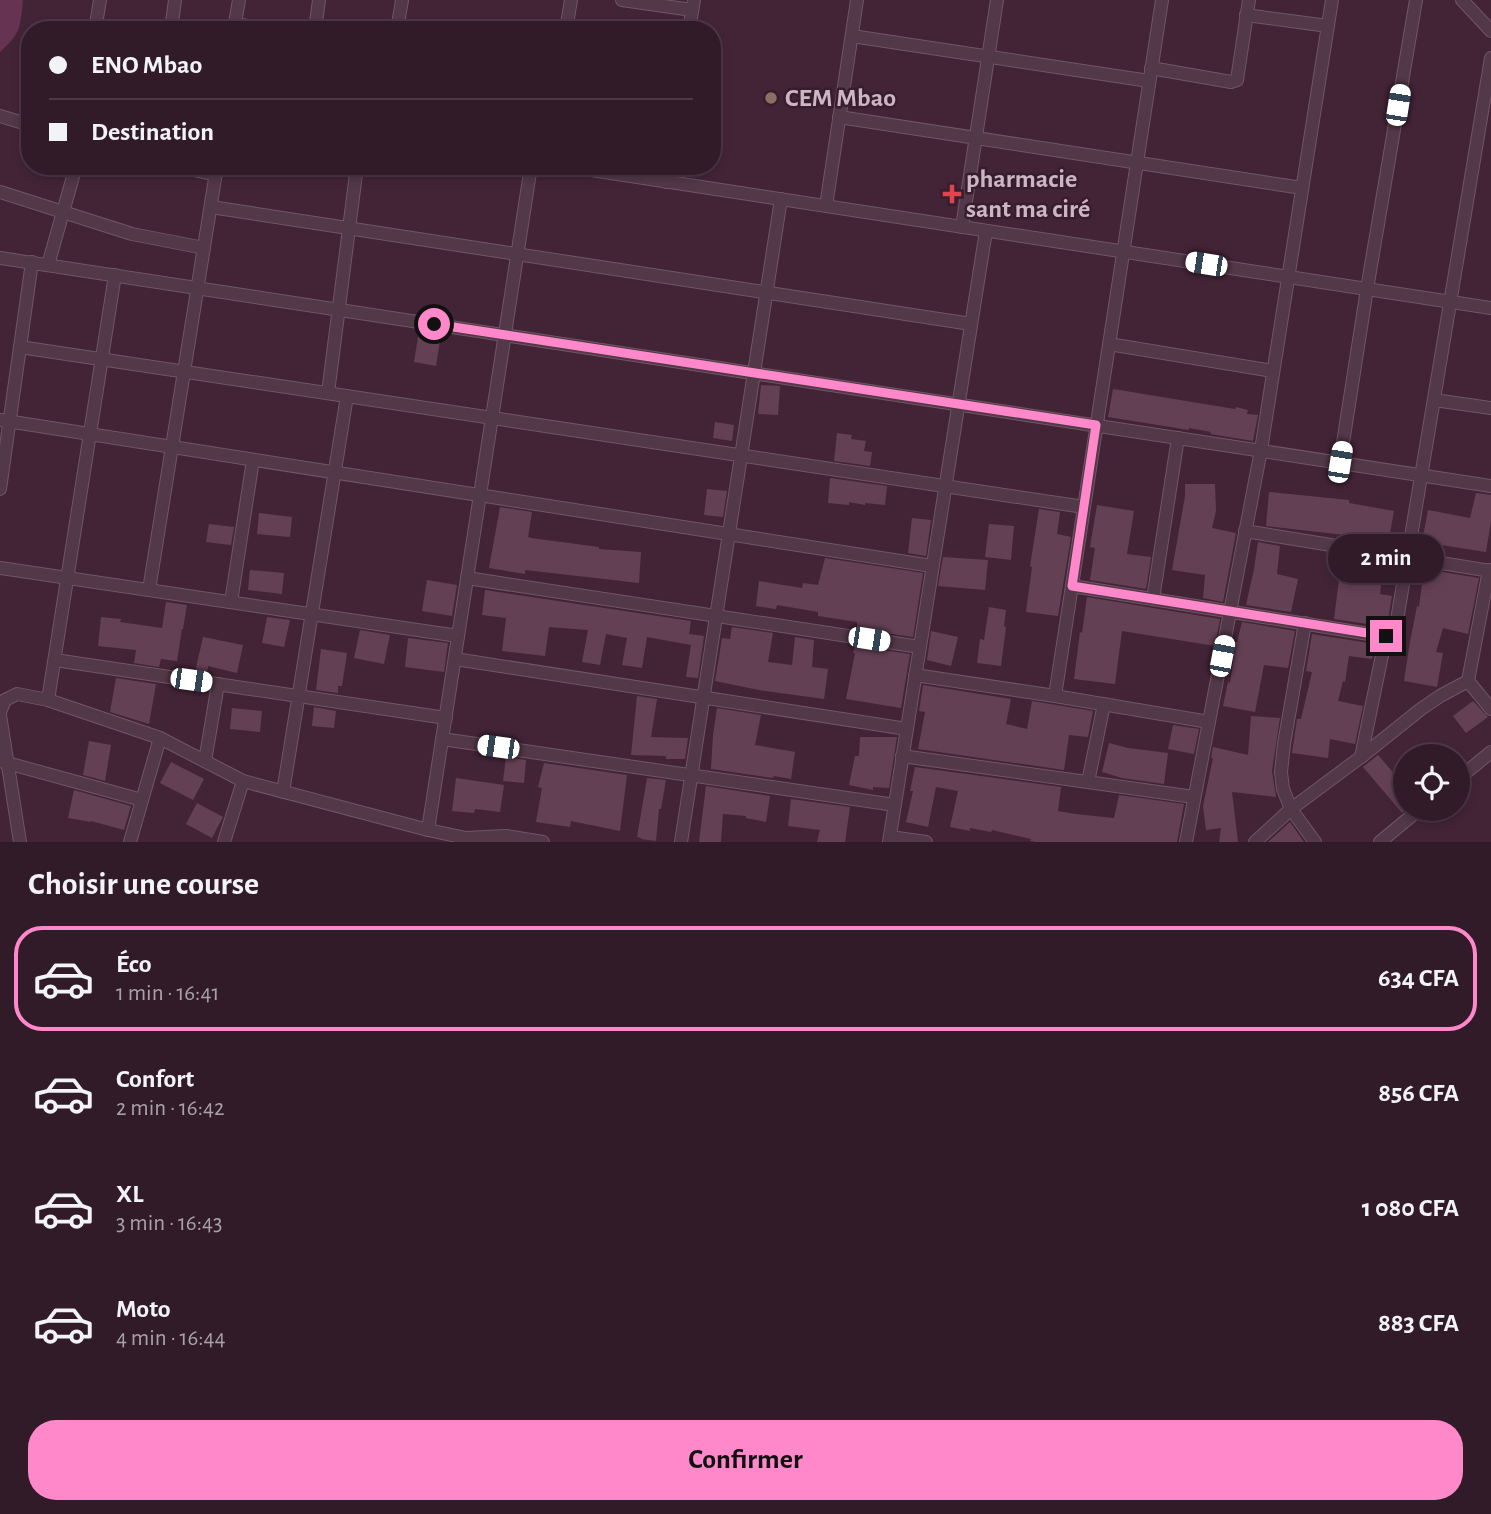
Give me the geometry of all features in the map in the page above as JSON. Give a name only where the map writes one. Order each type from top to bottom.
[{"type":"street","points":[[96,21],[100,0]]},
{"type":"street","points":[[172,21],[175,0]]},
{"type":"street","points":[[235,21],[239,0]]},
{"type":"street","points":[[316,21],[319,0]]},
{"type":"street","points":[[398,21],[402,0]]},
{"type":"street","points":[[567,21],[570,0]]},
{"type":"street","points":[[622,0],[693,5]]},
{"type":"street","points":[[826,206],[857,0]]},
{"type":"street","points":[[962,227],[997,0]]},
{"type":"street","points":[[1055,696],[1137,163],[1158,0]]},
{"type":"street","points":[[852,36],[988,57],[1231,82],[1237,80],[1249,0]]},
{"type":"street","points":[[1186,842],[1261,450],[1332,0]]},
{"type":"street","points":[[1340,462],[1416,0]]},
{"type":"street","points":[[1462,0],[1491,31]]},
{"type":"street","points":[[1246,15],[1328,26]]},
{"type":"street","points":[[1072,586],[1394,638],[1491,58]]},
{"type":"street","points":[[0,116],[21,122]]},
{"type":"street","points":[[839,117],[1302,188]]},
{"type":"street","points":[[48,265],[73,175]]},
{"type":"street","points":[[149,590],[215,175]]},
{"type":"street","points":[[328,393],[356,175]]},
{"type":"street","points":[[428,830],[530,175]]},
{"type":"street","points":[[622,175],[1491,308]]},
{"type":"street","points":[[666,182],[667,175]]},
{"type":"street","points":[[0,192],[132,234],[204,248]]},
{"type":"street","points":[[681,842],[781,200]]},
{"type":"street","points":[[211,206],[971,324]]},
{"type":"street","points":[[926,842],[889,839],[986,231]]},
{"type":"street","points":[[0,258],[1491,486]]},
{"type":"street","points":[[0,488],[5,421],[20,347],[32,262]]},
{"type":"street","points":[[48,700],[115,275]]},
{"type":"street","points":[[1109,344],[1273,371]]},
{"type":"street","points":[[20,347],[1084,507]]},
{"type":"street","points":[[283,792],[348,396]]},
{"type":"street","points":[[1434,400],[1491,408]]},
{"type":"street","points":[[5,421],[932,566]]},
{"type":"street","points":[[1153,599],[1178,438]]},
{"type":"street","points":[[232,602],[253,460]]},
{"type":"street","points":[[1245,531],[1490,571],[1468,681],[1431,702],[1291,809],[1255,842]]},
{"type":"street","points":[[0,568],[458,636]]},
{"type":"street","points":[[467,578],[920,647]]},
{"type":"street","points":[[1305,623],[1281,772],[1283,789],[1291,809],[1315,842]]},
{"type":"street","points":[[1361,757],[1386,636]]},
{"type":"street","points":[[455,659],[906,729]]},
{"type":"street","points":[[55,660],[446,718]]},
{"type":"street","points":[[915,675],[1209,722]]},
{"type":"street","points":[[1468,681],[1491,709]]},
{"type":"street","points":[[205,761],[218,684]]},
{"type":"street","points":[[20,842],[4,762],[0,714],[5,700],[17,694],[48,700],[160,738],[243,781],[465,840],[506,836],[543,842]]},
{"type":"street","points":[[1088,782],[1104,704]]},
{"type":"street","points":[[130,842],[160,738]]},
{"type":"street","points":[[442,739],[895,805]]},
{"type":"street","points":[[1470,769],[1491,752]]},
{"type":"street","points":[[902,756],[1194,797]]},
{"type":"street","points":[[4,762],[142,800]]},
{"type":"street","points":[[224,842],[243,781]]},
{"type":"street","points":[[1380,842],[1405,821]]},
{"type":"shaded area","points":[[0,0],[23,0],[18,29],[0,52]]},
{"type":"building","points":[[419,331],[441,334],[436,366],[414,362]]},
{"type":"building","points":[[761,385],[780,386],[778,415],[758,414]]},
{"type":"building","points":[[1113,389],[1248,410],[1247,414],[1258,415],[1253,441],[1189,428],[1108,417]]},
{"type":"building","points":[[715,422],[734,425],[732,441],[713,438]]},
{"type":"building","points":[[837,433],[866,441],[864,451],[872,452],[870,466],[834,461]]},
{"type":"building","points":[[830,478],[887,486],[885,505],[828,503]]},
{"type":"building","points":[[1185,484],[1215,484],[1216,511],[1212,528],[1236,533],[1223,602],[1203,598],[1205,575],[1172,570]]},
{"type":"building","points":[[707,489],[727,491],[723,517],[704,515]]},
{"type":"building","points":[[1269,492],[1349,500],[1349,503],[1394,511],[1388,545],[1345,538],[1345,535],[1266,526]]},
{"type":"building","points":[[1476,493],[1491,495],[1491,521],[1486,552],[1422,542],[1428,510],[1470,518]]},
{"type":"building","points":[[1097,505],[1134,511],[1127,554],[1151,557],[1146,589],[1090,580],[1095,548],[1090,547]]},
{"type":"building","points":[[500,507],[532,512],[528,537],[531,538],[599,549],[641,552],[639,583],[525,570],[525,574],[489,568]]},
{"type":"building","points":[[1039,509],[1060,512],[1057,534],[1071,537],[1058,616],[1026,612]]},
{"type":"building","points":[[259,513],[292,517],[290,537],[257,534]]},
{"type":"building","points":[[912,518],[931,520],[926,556],[908,553]]},
{"type":"building","points":[[209,524],[234,527],[231,545],[206,542]]},
{"type":"building","points":[[989,524],[1014,526],[1011,560],[985,557]]},
{"type":"building","points":[[1258,542],[1280,546],[1277,574],[1298,579],[1291,612],[1246,605]]},
{"type":"building","points":[[1342,556],[1384,562],[1380,594],[1392,596],[1387,627],[1334,619]]},
{"type":"building","points":[[943,557],[988,560],[985,590],[938,586]]},
{"type":"building","points":[[825,558],[923,573],[913,637],[857,629],[857,622],[818,616],[818,612],[777,605],[776,609],[756,606],[759,581],[802,588],[803,583],[818,585]]},
{"type":"building","points":[[1424,569],[1479,578],[1468,634],[1443,628],[1436,652],[1443,653],[1437,687],[1404,681]]},
{"type":"building","points":[[250,570],[284,573],[282,594],[248,590]]},
{"type":"building","points":[[427,580],[457,585],[452,616],[422,611]]},
{"type":"building","points":[[485,590],[691,621],[689,634],[704,636],[698,678],[686,677],[691,645],[647,637],[642,668],[622,665],[627,638],[606,634],[600,665],[582,662],[588,630],[549,627],[545,656],[502,651],[506,618],[482,615]]},
{"type":"building","points":[[1087,597],[1220,619],[1215,646],[1122,631],[1115,684],[1074,679]]},
{"type":"building","points":[[166,602],[187,605],[177,661],[161,659],[159,667],[134,663],[136,650],[98,646],[101,617],[162,628]]},
{"type":"building","points":[[989,607],[1006,610],[1001,666],[977,663]]},
{"type":"building","points":[[267,617],[290,620],[284,647],[262,643]]},
{"type":"building","points":[[1242,622],[1295,631],[1288,668],[1264,665],[1255,712],[1223,706]]},
{"type":"building","points":[[732,627],[773,633],[768,662],[792,665],[795,637],[814,640],[812,667],[828,669],[824,699],[715,681],[722,638],[730,639]]},
{"type":"building","points":[[360,630],[390,635],[384,664],[354,658]]},
{"type":"building","points":[[931,631],[958,637],[951,666],[927,660]]},
{"type":"building","points":[[1312,634],[1375,644],[1372,659],[1349,656],[1345,682],[1343,681],[1338,701],[1363,706],[1355,744],[1330,739],[1328,758],[1292,753],[1297,719],[1301,719],[1312,672],[1306,671]]},
{"type":"building","points":[[203,637],[243,645],[237,673],[208,666],[207,674],[195,672]]},
{"type":"building","points":[[408,638],[448,643],[444,672],[405,667]]},
{"type":"building","points":[[855,646],[910,654],[901,708],[846,699]]},
{"type":"building","points":[[321,649],[347,653],[342,686],[338,686],[338,693],[316,690]]},
{"type":"building","points":[[116,678],[156,684],[149,724],[110,712]]},
{"type":"building","points":[[923,685],[1011,699],[1006,724],[1027,729],[1032,701],[1093,711],[1088,737],[1069,735],[1064,770],[918,749],[925,712],[919,711]]},
{"type":"building","points":[[637,696],[657,699],[651,737],[688,738],[685,759],[631,755]]},
{"type":"building","points":[[1473,701],[1488,717],[1466,733],[1453,716]]},
{"type":"building","points":[[314,707],[336,711],[334,728],[312,726]]},
{"type":"building","points":[[232,708],[262,711],[260,732],[230,729]]},
{"type":"building","points":[[717,708],[761,715],[755,745],[795,752],[791,779],[711,769]]},
{"type":"building","points":[[1251,716],[1280,718],[1272,771],[1276,797],[1232,792],[1238,842],[1219,842],[1221,828],[1206,830],[1203,806],[1213,747],[1248,755]]},
{"type":"building","points":[[1173,725],[1199,729],[1194,754],[1168,749]]},
{"type":"building","points":[[860,737],[897,737],[889,788],[873,787],[873,790],[849,785],[855,756],[859,756]]},
{"type":"building","points":[[89,741],[111,745],[105,781],[83,775]]},
{"type":"building","points":[[1109,743],[1168,753],[1164,784],[1102,772]]},
{"type":"building","points":[[1378,755],[1393,772],[1393,802],[1363,767]]},
{"type":"building","points":[[506,757],[526,760],[524,783],[503,781]]},
{"type":"building","points":[[171,762],[204,779],[193,800],[160,783]]},
{"type":"building","points":[[544,763],[627,775],[620,831],[571,821],[570,827],[536,822],[542,788],[538,787]]},
{"type":"building","points":[[915,767],[1061,787],[1058,811],[1075,814],[1114,818],[1119,795],[1184,804],[1177,842],[1036,842],[992,830],[970,828],[970,831],[950,827],[958,791],[936,787],[928,827],[906,822]]},
{"type":"building","points":[[456,778],[504,785],[500,812],[475,809],[474,813],[452,811]]},
{"type":"building","points":[[647,778],[666,780],[659,809],[656,841],[637,837]]},
{"type":"building","points":[[706,786],[770,796],[766,822],[746,816],[723,814],[721,842],[699,842]]},
{"type":"building","points":[[74,790],[131,806],[124,830],[68,818]]},
{"type":"building","points":[[791,799],[850,807],[845,842],[817,842],[820,830],[788,826]]},
{"type":"building","points":[[197,803],[223,817],[212,838],[186,824]]},
{"type":"building","points":[[1290,822],[1304,842],[1268,842]]},
{"type":"place","name":"CEM Mbao","points":[[771,98]]},
{"type":"place","name":"pharmacie sant ma ciré","points":[[952,194]]},
{"type":"route","points":[[434,324],[1096,425],[1072,586],[1386,636]]}]
